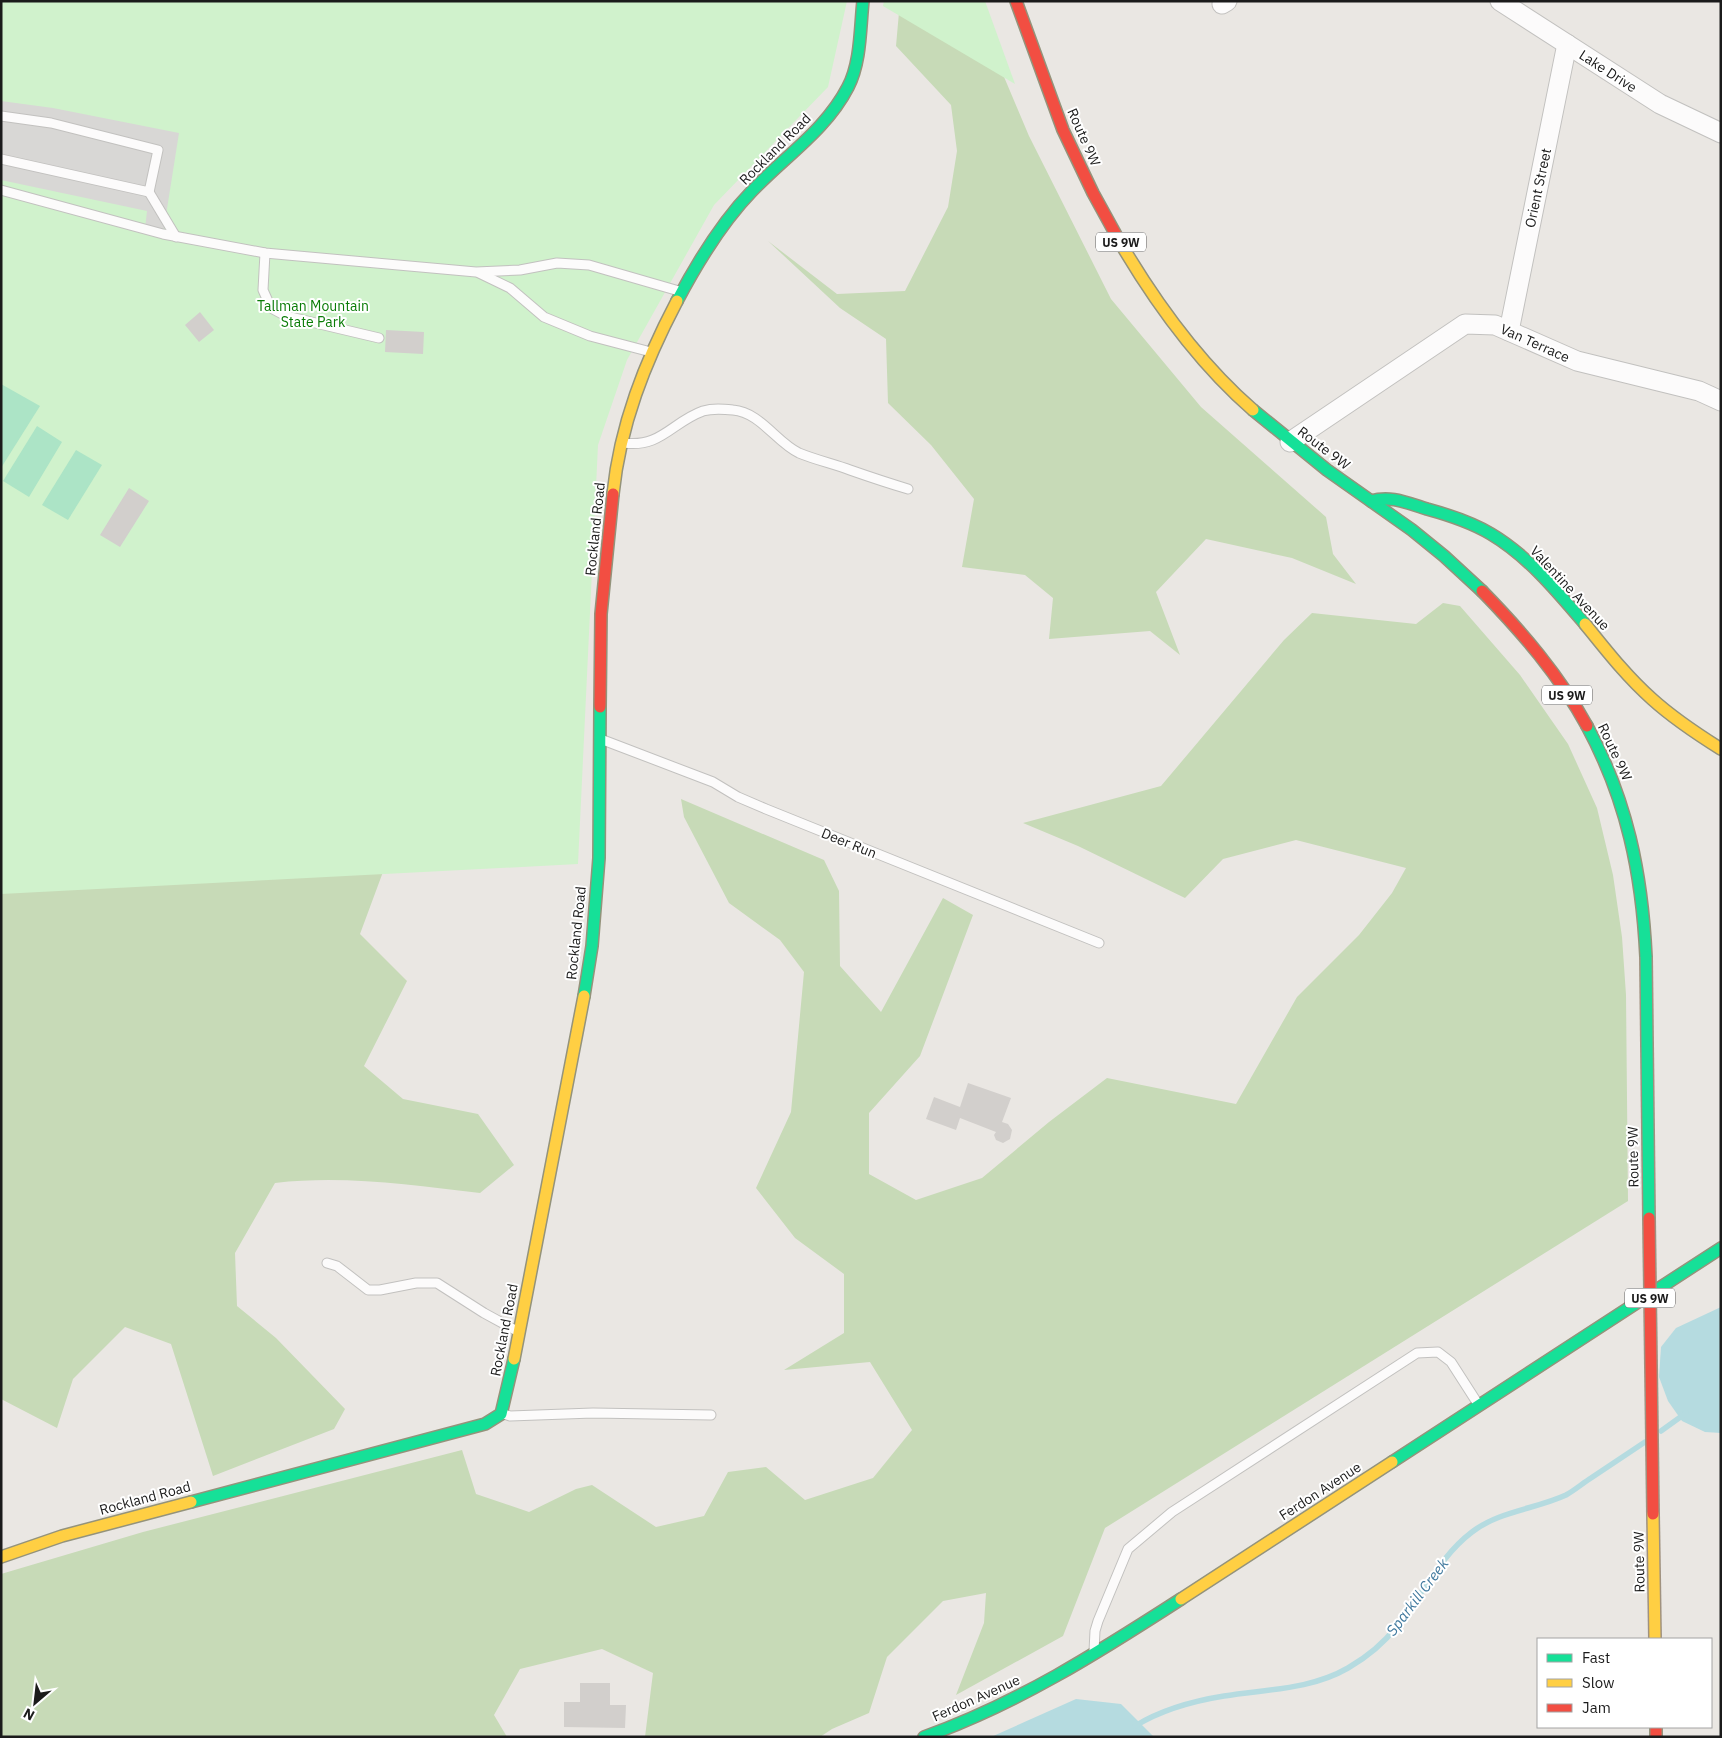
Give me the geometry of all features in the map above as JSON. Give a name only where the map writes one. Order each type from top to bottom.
[{"type":"street","name":"Rockland Road","points":[[1,1557],[62,1536],[485,1424],[501,1414],[511,1377],[579,1029],[592,946],[599,858],[601,614],[616,466],[621,442],[632,402],[651,352],[681,292],[712,242],[741,204],[770,173],[818,128],[849,86],[854,68],[863,1]]},
{"type":"street","name":"Route 9W","points":[[1016,1],[1062,127],[1093,193],[1133,262],[1168,315],[1212,370],[1262,420],[1370,501],[1410,528],[1453,564],[1495,605],[1541,659],[1580,715],[1610,771],[1634,849],[1646,957],[1655,1638]]},
{"type":"street","name":"Lake Drive","points":[[1500,1],[1660,104],[1721,133]]},
{"type":"street","name":"Orient Street","points":[[1508,331],[1567,44]]},
{"type":"street","name":"Van Terrace","points":[[1290,442],[1464,324],[1495,325],[1577,361],[1698,391],[1721,401]]},
{"type":"street","name":"Valentine Avenue","points":[[1370,501],[1380,498],[1393,498],[1465,523],[1501,541],[1538,573],[1643,690],[1689,729],[1721,749]]},
{"type":"street","name":"Ferdon Avenue","points":[[924,1737],[991,1711],[1029,1692],[1165,1611],[1721,1248]]},
{"type":"lane","points":[[1,116],[50,123],[158,150],[149,192],[176,237]]},
{"type":"lane","points":[[1,158],[149,192]]},
{"type":"lane","points":[[1,190],[176,237],[265,253],[476,272],[520,270],[557,263],[590,265],[681,292]]},
{"type":"lane","points":[[265,253],[263,290],[271,308],[286,316],[378,338]]},
{"type":"lane","points":[[476,272],[510,288],[544,317],[590,336],[651,352]]},
{"type":"lane","points":[[621,442],[645,443],[656,439],[703,412],[713,409],[736,410],[751,416],[798,452],[908,489]]},
{"type":"lane","name":"Deer Run","points":[[600,738],[713,782],[738,797],[775,813],[1100,943]]},
{"type":"lane","points":[[326,1263],[338,1266],[368,1290],[380,1290],[416,1283],[437,1283],[484,1313],[519,1332]]},
{"type":"lane","points":[[1094,1654],[1095,1631],[1128,1549],[1172,1512],[1417,1353],[1438,1352],[1451,1362],[1479,1406]]},
{"type":"lane","points":[[501,1414],[510,1416],[593,1413],[710,1415]]},
{"type":"green space","name":"Tallman Mountain State Park","points":[[1,1],[847,1],[828,87],[714,205],[627,360],[598,445],[578,864],[1,894]]},
{"type":"green space","points":[[884,1],[985,1],[1015,84],[883,6]]},
{"type":"green space","points":[[900,1],[972,1],[1029,136],[1111,299],[1201,407],[1326,517],[1333,554],[1356,584],[1292,558],[1206,539],[1156,592],[1180,655],[1150,631],[1049,639],[1053,598],[1025,575],[962,567],[974,499],[931,445],[888,403],[886,339],[840,308],[768,241],[837,294],[905,291],[948,207],[957,151],[951,105],[896,46]]},
{"type":"green space","points":[[1,384],[40,406],[1,468]]},
{"type":"green space","points":[[37,426],[62,442],[29,497],[3,481]]},
{"type":"green space","points":[[76,450],[102,465],[68,520],[42,505]]},
{"type":"green space","points":[[1,532],[390,853],[360,934],[407,981],[364,1066],[403,1099],[478,1114],[514,1165],[480,1193],[403,1184],[352,1181],[326,1180],[275,1183],[235,1253],[237,1306],[276,1338],[345,1409],[334,1429],[213,1476],[171,1344],[125,1327],[73,1379],[57,1428],[1,1399]]},
{"type":"green space","points":[[1443,603],[1460,606],[1520,675],[1568,744],[1597,808],[1613,875],[1622,937],[1626,995],[1628,1201],[1105,1528],[1063,1636],[956,1695],[984,1623],[986,1593],[943,1601],[887,1657],[869,1713],[832,1729],[820,1737],[645,1737],[653,1673],[602,1649],[520,1669],[494,1715],[507,1737],[1,1737],[1,1574],[143,1532],[462,1450],[476,1494],[529,1512],[576,1489],[592,1485],[656,1527],[704,1516],[728,1472],[766,1467],[805,1500],[873,1478],[912,1430],[870,1362],[784,1370],[844,1333],[844,1274],[795,1238],[756,1188],[791,1112],[804,972],[780,940],[729,903],[684,817],[681,799],[824,860],[839,891],[840,966],[881,1012],[943,898],[973,915],[920,1056],[869,1113],[869,1174],[916,1200],[982,1178],[1049,1122],[1107,1078],[1236,1104],[1297,997],[1359,935],[1392,893],[1406,868],[1296,840],[1223,859],[1185,898],[1078,846],[1023,823],[1161,786],[1284,640],[1312,613],[1416,624]]},
{"type":"shaded area","points":[[1,101],[53,108],[179,133],[163,234],[145,229],[147,211],[1,180]]},
{"type":"water","points":[[1721,1307],[1721,1433],[1705,1432],[1682,1421],[1668,1401],[1659,1377],[1661,1347],[1676,1328]]},
{"type":"water","points":[[1076,1699],[1121,1704],[1154,1737],[991,1737]]},
{"type":"building","points":[[200,312],[214,330],[199,342],[185,325]]},
{"type":"building","points":[[386,330],[424,332],[423,354],[385,352]]},
{"type":"building","points":[[129,488],[149,501],[120,547],[100,535]]},
{"type":"building","points":[[968,1083],[1011,1098],[1002,1122],[1008,1124],[1012,1130],[1010,1139],[1003,1143],[996,1140],[994,1135],[996,1132],[960,1118],[956,1130],[926,1119],[934,1097],[960,1107]]},
{"type":"building","points":[[580,1683],[610,1683],[610,1705],[626,1705],[625,1728],[564,1727],[564,1702],[580,1702]]},
{"type":"waterway","name":"Sparkill Creek","points":[[1661,1431],[1686,1413]]},
{"type":"waterway","name":"Sparkill Creek","points":[[1135,1726],[1156,1715],[1189,1703],[1303,1685],[1319,1681],[1348,1668],[1387,1638],[1450,1553],[1472,1532],[1494,1519],[1566,1495],[1645,1442]]},
{"type":"traffic: fast","points":[[677,301],[693,272],[730,216],[764,179],[816,130],[839,102],[848,87],[855,67],[863,1]]},
{"type":"traffic: fast","points":[[1253,410],[1327,470],[1412,530],[1482,591]]},
{"type":"traffic: fast","points":[[1371,501],[1392,499],[1406,502],[1460,519],[1491,534],[1530,563],[1585,624]]},
{"type":"traffic: fast","points":[[584,996],[592,946],[599,858],[600,707]]},
{"type":"traffic: fast","points":[[1587,726],[1613,781],[1630,838],[1641,896],[1646,957]]},
{"type":"traffic: fast","points":[[1646,957],[1649,1218]]},
{"type":"traffic: fast","points":[[1392,1462],[1721,1248]]},
{"type":"traffic: fast","points":[[191,1502],[485,1424],[501,1414],[514,1359]]},
{"type":"traffic: fast","points":[[924,1737],[992,1709],[1057,1676],[1181,1599]]},
{"type":"traffic: slow","points":[[1121,244],[1149,289],[1181,333],[1215,373],[1253,410]]},
{"type":"traffic: slow","points":[[613,494],[621,443],[636,394],[654,347],[677,301]]},
{"type":"traffic: slow","points":[[1585,624],[1643,691],[1685,726],[1721,749]]},
{"type":"traffic: slow","points":[[514,1359],[584,996]]},
{"type":"traffic: slow","points":[[1181,1599],[1392,1462]]},
{"type":"traffic: slow","points":[[1,1557],[62,1536],[191,1502]]},
{"type":"traffic: slow","points":[[1653,1514],[1655,1638]]},
{"type":"traffic: jam","points":[[1016,1],[1063,130],[1093,193],[1121,244]]},
{"type":"traffic: jam","points":[[600,707],[601,614],[613,494]]},
{"type":"traffic: jam","points":[[1482,591],[1539,655],[1564,689],[1587,726]]},
{"type":"traffic: jam","points":[[1649,1218],[1653,1514]]},
{"type":"traffic: jam","points":[[1656,1728],[1656,1737]]}]
